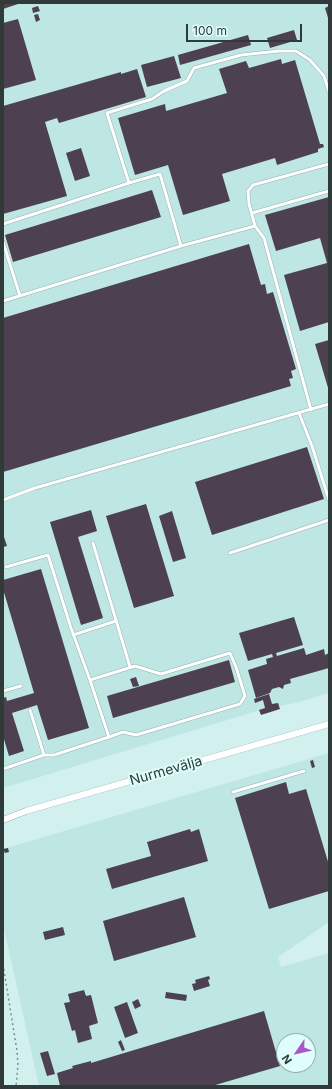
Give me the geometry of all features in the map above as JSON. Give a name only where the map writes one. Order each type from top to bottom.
[{"type":"street","name":"Nurmevälja","points":[[3,820],[329,724]]},
{"type":"lane","points":[[129,184],[107,113],[152,100],[164,91],[187,81],[194,68],[241,55],[296,50],[310,60],[324,76],[329,92]]},
{"type":"lane","points":[[311,410],[264,238],[255,226],[248,191],[253,185],[329,164]]},
{"type":"lane","points":[[3,224],[160,174],[181,246]]},
{"type":"lane","points":[[252,213],[329,190]]},
{"type":"lane","points":[[3,301],[181,246],[255,226]]},
{"type":"lane","points":[[3,242],[20,296]]},
{"type":"lane","points":[[3,500],[35,488],[329,404]]},
{"type":"lane","points":[[299,413],[312,446],[329,500]]},
{"type":"lane","points":[[230,552],[329,520]]},
{"type":"lane","points":[[93,543],[130,667]]},
{"type":"lane","points":[[6,567],[48,555],[109,737]]},
{"type":"lane","points":[[74,635],[116,621]]},
{"type":"lane","points":[[3,769],[44,755],[54,755],[124,732],[136,735],[240,704],[245,696],[236,667],[230,654],[161,674],[135,666],[90,680]]},
{"type":"lane","points":[[3,691],[21,686]]},
{"type":"lane","points":[[30,710],[44,755]]},
{"type":"lane","points":[[233,792],[304,771]]},
{"type":"path","points":[[3,964],[17,1051],[18,1065],[16,1086]]},
{"type":"shaded area","points":[[3,3],[329,3],[329,693],[299,702],[257,711],[3,788]]},
{"type":"shaded area","points":[[329,753],[329,922],[278,957],[281,967],[329,953],[329,1086],[39,1086],[3,924],[3,849]]},
{"type":"building","points":[[3,3],[21,3],[3,9]]},
{"type":"building","points":[[38,6],[40,11],[33,13],[32,8]]},
{"type":"building","points":[[329,6],[329,21],[325,8]]},
{"type":"building","points":[[38,14],[40,20],[36,22],[34,15]]},
{"type":"building","points":[[18,19],[36,80],[3,89],[3,23]]},
{"type":"building","points":[[294,30],[297,40],[270,48],[267,38]]},
{"type":"building","points":[[248,35],[251,45],[180,65],[178,55]]},
{"type":"building","points":[[174,56],[181,78],[147,87],[141,65]]},
{"type":"building","points":[[281,59],[282,64],[295,60],[320,144],[323,144],[324,147],[318,149],[318,152],[277,165],[275,158],[222,174],[230,201],[183,215],[168,165],[135,175],[118,118],[165,104],[166,111],[227,93],[219,69],[246,61],[249,68]]},
{"type":"building","points":[[137,69],[146,97],[59,123],[57,118],[45,122],[67,196],[3,214],[3,106],[121,72],[121,74]]},
{"type":"building","points":[[81,148],[90,176],[75,181],[66,153]]},
{"type":"building","points":[[152,190],[161,217],[13,262],[5,235]]},
{"type":"building","points":[[329,197],[329,322],[300,331],[284,275],[327,263],[320,238],[276,251],[265,215]]},
{"type":"building","points":[[249,244],[261,285],[265,284],[267,294],[273,292],[296,369],[291,371],[293,378],[289,379],[291,386],[3,472],[3,318]]},
{"type":"building","points":[[329,340],[329,391],[315,344]]},
{"type":"building","points":[[307,447],[324,499],[212,535],[195,482]]},
{"type":"building","points":[[146,504],[174,596],[134,608],[106,516]]},
{"type":"building","points":[[91,510],[97,531],[78,537],[103,618],[81,625],[50,522]]},
{"type":"building","points":[[172,511],[186,558],[173,562],[159,516]]},
{"type":"building","points":[[3,534],[7,546],[3,547]]},
{"type":"building","points":[[41,569],[89,728],[48,740],[37,705],[12,713],[24,751],[9,756],[3,736],[3,698],[6,697],[7,701],[34,693],[3,589],[3,580]]},
{"type":"building","points":[[294,617],[303,645],[276,653],[277,656],[304,648],[306,655],[324,649],[325,655],[329,653],[329,668],[290,679],[291,683],[284,685],[283,689],[279,687],[272,689],[270,693],[256,698],[248,670],[267,664],[266,659],[273,657],[272,654],[248,661],[239,633]]},
{"type":"building","points":[[229,660],[235,682],[113,718],[107,696]]},
{"type":"building","points":[[136,677],[139,686],[133,687],[130,679]]},
{"type":"building","points":[[269,694],[272,704],[278,703],[280,709],[261,715],[259,710],[265,708],[263,700],[255,703],[254,699]]},
{"type":"building","points":[[313,760],[315,767],[312,768],[310,761]]},
{"type":"building","points":[[286,782],[289,794],[306,789],[329,865],[329,891],[269,909],[235,798]]},
{"type":"building","points":[[190,829],[191,832],[199,829],[208,861],[112,889],[106,869],[151,856],[147,842]]},
{"type":"building","points":[[8,848],[9,852],[5,853],[3,849]]},
{"type":"building","points":[[184,897],[196,937],[114,961],[103,921]]},
{"type":"building","points":[[63,927],[65,935],[45,940],[43,932]]},
{"type":"building","points":[[209,976],[210,979],[208,980],[210,986],[194,991],[192,984],[196,983],[195,980]]},
{"type":"building","points":[[84,990],[86,996],[91,995],[98,1023],[89,1026],[92,1039],[78,1043],[75,1030],[72,1031],[64,1003],[70,1002],[68,994]]},
{"type":"building","points":[[166,992],[187,995],[186,1001],[165,998]]},
{"type":"building","points":[[138,999],[141,1006],[135,1009],[132,1002]]},
{"type":"building","points":[[127,1002],[138,1033],[125,1038],[114,1007]]},
{"type":"building","points":[[264,1011],[276,1052],[276,1067],[212,1086],[60,1086],[57,1073],[73,1068],[72,1066],[91,1061],[91,1063]]},
{"type":"building","points":[[121,1040],[125,1050],[122,1051],[118,1042]]},
{"type":"building","points":[[48,1051],[55,1074],[47,1076],[40,1053]]}]
